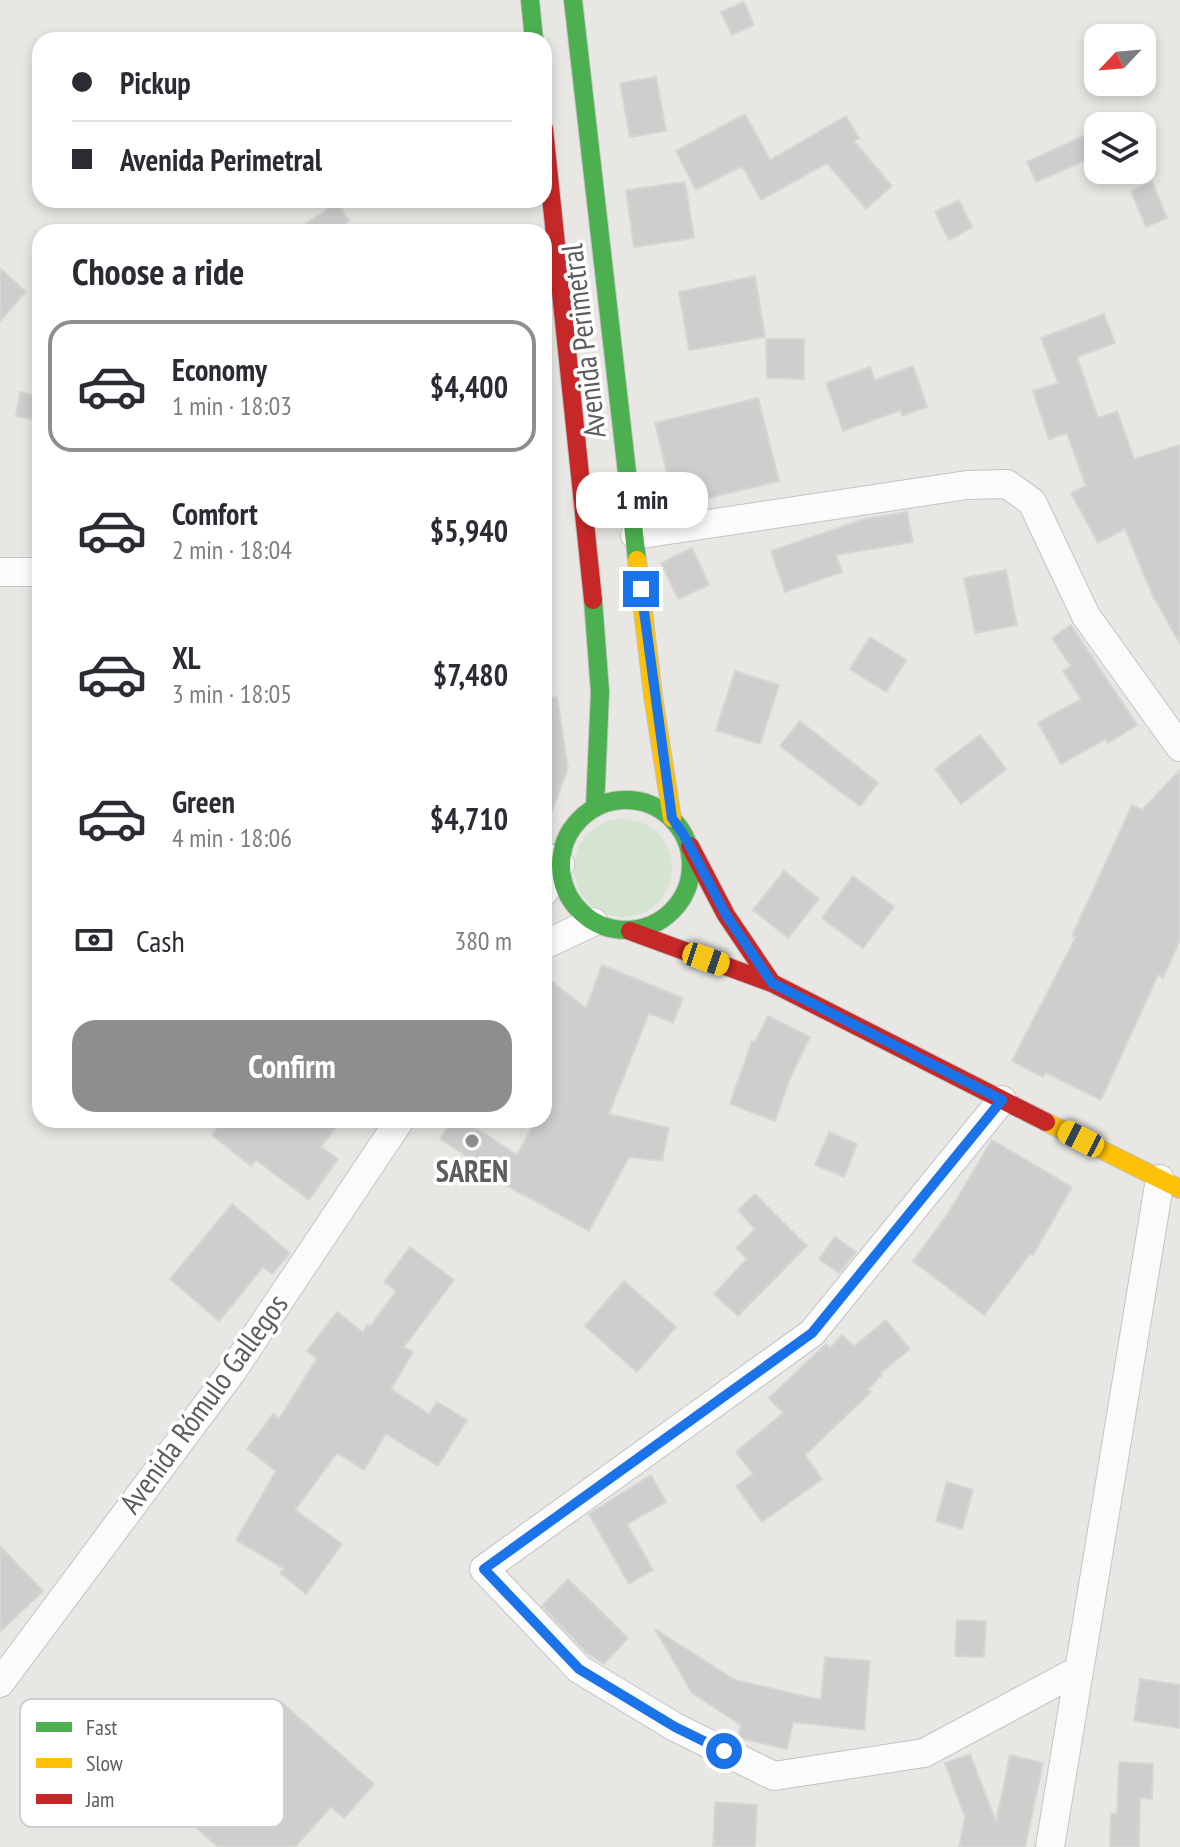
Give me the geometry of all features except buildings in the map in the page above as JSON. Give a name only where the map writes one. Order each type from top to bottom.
[{"type":"main road","points":[[530,0],[533,32]]},
{"type":"main road","name":"Avenida Perimetral","points":[[573,0],[653,696],[672,818]]},
{"type":"main road","name":"Avenida Perimetral","points":[[552,203],[586,519],[600,692],[595,807]]},
{"type":"main road","points":[[772,983],[726,915],[672,818],[648,803],[621,799],[595,807],[570,831],[552,860],[569,898],[593,922],[611,929],[630,931],[772,983],[1170,1184]]},
{"type":"main road","points":[[630,931],[650,926],[669,915],[683,899],[690,879],[691,858],[685,837]]},
{"type":"street","points":[[635,535],[967,485],[1007,484],[1032,502],[1086,616],[1180,747]]},
{"type":"street","points":[[0,572],[32,572]]},
{"type":"street","points":[[552,941],[593,922]]},
{"type":"street","points":[[1002,1100],[812,1333],[484,1569],[579,1669],[675,1727],[774,1776],[924,1753],[1077,1671]]},
{"type":"street","name":"Avenida Rómulo Gallegos","points":[[0,1683],[233,1370],[395,1128]]},
{"type":"street","points":[[1050,1847],[1077,1671],[1170,1184]]},
{"type":"green space","points":[[623,819],[642,823],[658,833],[668,849],[672,868],[668,887],[658,903],[642,913],[623,917],[604,913],[588,903],[578,887],[574,868],[578,849],[588,833],[604,823]]},
{"type":"traffic: fast","points":[[530,0],[533,32]]},
{"type":"traffic: fast","points":[[573,0],[637,560]]},
{"type":"traffic: fast","points":[[593,600],[600,692],[595,807]]},
{"type":"traffic: fast","points":[[626,800],[651,805],[672,819],[686,840],[691,865],[686,890],[672,911],[651,925],[626,930],[601,925],[580,911],[566,890],[561,865],[566,840],[580,819],[601,805],[626,800]]},
{"type":"traffic: slow","points":[[637,560],[653,696],[672,818]]},
{"type":"traffic: slow","points":[[1046,1122],[1180,1189]]},
{"type":"traffic: jam","points":[[552,206],[593,600]]},
{"type":"traffic: jam","points":[[690,846],[726,915],[772,983]]},
{"type":"traffic: jam","points":[[630,931],[772,983],[1046,1122]]},
{"type":"place","name":"SAREN","points":[[472,1141]]},
{"type":"route","points":[[641,589],[653,696],[672,818],[726,915],[772,983],[1002,1100],[812,1333],[484,1569],[579,1669],[675,1727],[724,1751]]}]
